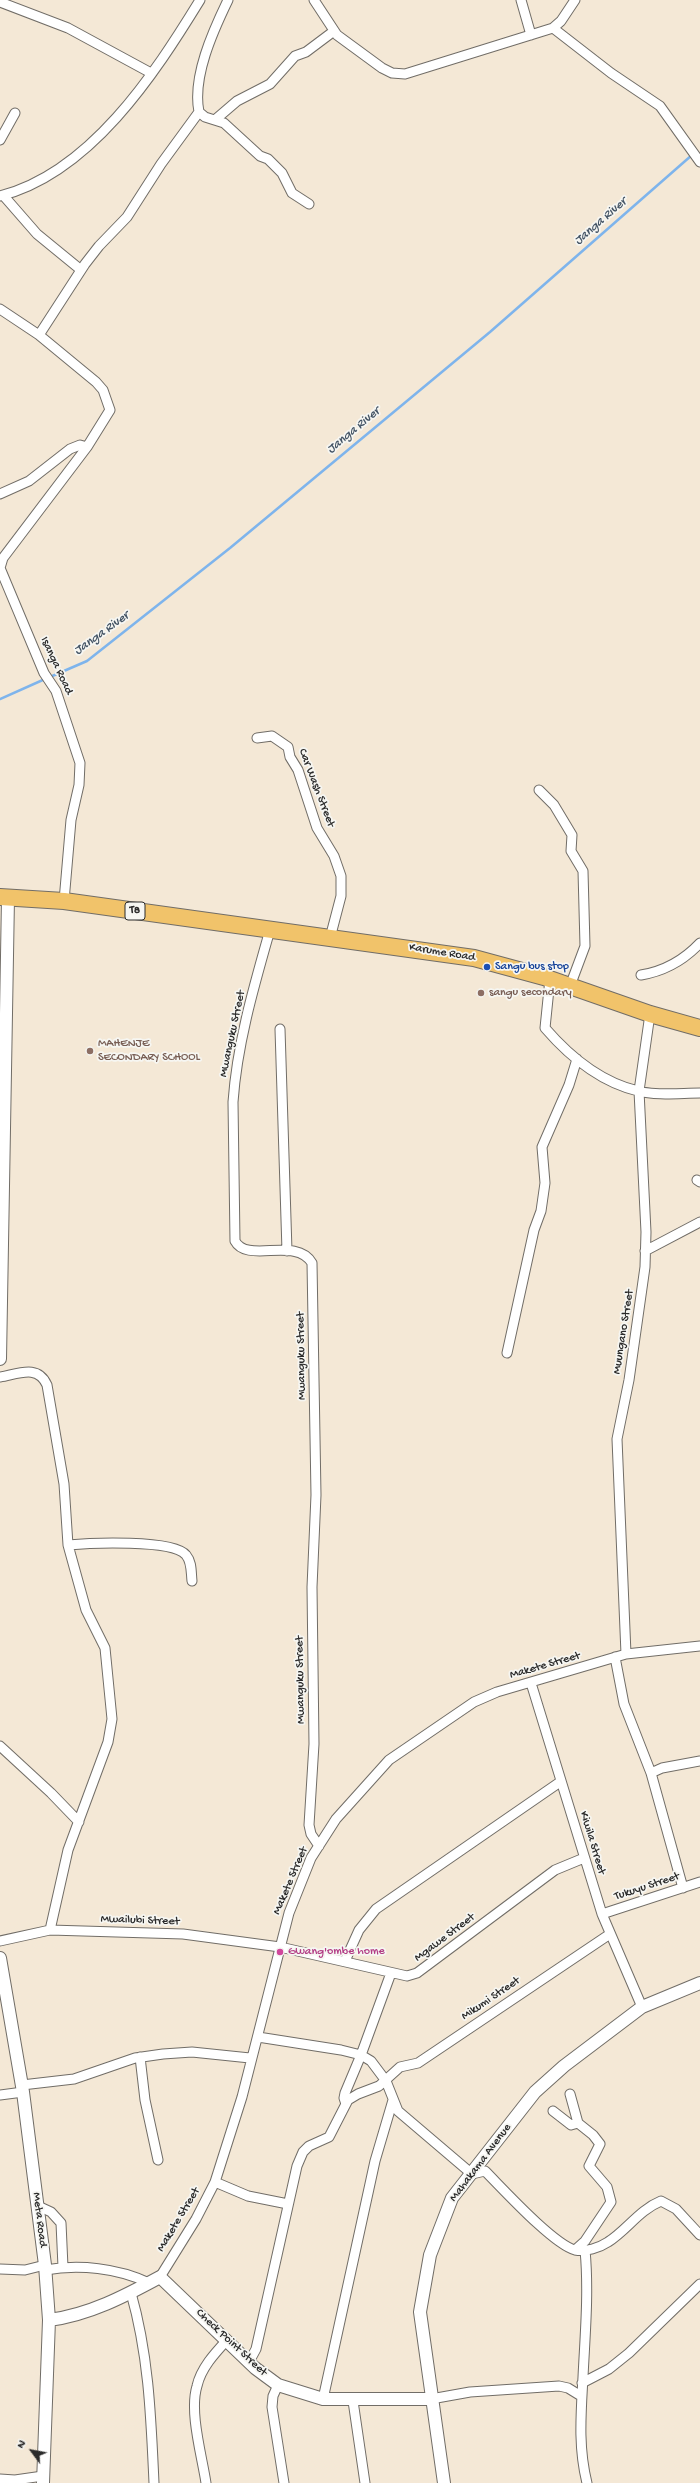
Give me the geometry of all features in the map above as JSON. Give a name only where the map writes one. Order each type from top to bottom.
[{"type":"highway","name":"T8","points":[[4,898],[64,901],[270,930]]},
{"type":"highway","name":"Karume Road","points":[[270,930],[474,958],[550,979],[650,1014],[700,1028]]},
{"type":"street","points":[[81,270],[37,234],[1,196],[41,181],[68,164],[123,108],[169,50],[200,0]]},
{"type":"street","points":[[38,335],[81,270],[99,246],[128,217],[161,164],[199,112],[199,86],[206,53],[228,0]]},
{"type":"street","points":[[314,0],[334,31],[382,68],[392,73],[405,74],[553,28],[561,21],[576,0]]},
{"type":"street","points":[[521,0],[531,35]]},
{"type":"street","points":[[0,2],[68,28],[151,73]]},
{"type":"street","points":[[553,28],[611,73],[660,106],[700,162]]},
{"type":"street","points":[[216,119],[237,101],[270,84],[295,56],[306,52],[334,31]]},
{"type":"street","points":[[199,112],[206,118],[216,119],[234,132],[260,156],[268,159],[282,173],[292,193],[309,204]]},
{"type":"street","points":[[0,140],[15,113]]},
{"type":"street","name":"Isanga Road","points":[[0,309],[38,335],[103,390],[109,406],[108,414],[87,447],[3,558],[0,568],[44,673],[56,691],[80,763],[79,785],[71,820],[64,901]]},
{"type":"street","points":[[0,494],[29,481],[70,449],[80,445],[87,447]]},
{"type":"street","name":"Car Wash Street","points":[[257,738],[272,736],[288,746],[290,757],[298,770],[317,828],[336,860],[341,876],[342,889],[330,938]]},
{"type":"street","points":[[539,790],[554,805],[572,835],[571,851],[583,871],[585,946],[570,986]]},
{"type":"street","points":[[0,1359],[4,898]]},
{"type":"street","name":"Mwanguku Street","points":[[270,930],[240,1047],[234,1081],[235,1241],[239,1246],[248,1250],[298,1251],[310,1259],[312,1263],[316,1495],[312,1587],[314,1744],[309,1825],[311,1834],[319,1846]]},
{"type":"street","points":[[641,975],[668,968],[681,960],[700,943]]},
{"type":"street","points":[[550,979],[545,1028],[563,1049],[599,1076],[639,1091],[700,1093]]},
{"type":"street","name":"Muungano Street","points":[[626,1654],[617,1439],[641,1305],[645,1251],[639,1091],[650,1014]]},
{"type":"street","points":[[280,1029],[287,1251]]},
{"type":"street","points":[[507,1353],[534,1230],[541,1211],[545,1183],[542,1147],[569,1085],[577,1059]]},
{"type":"street","points":[[645,1251],[700,1222]]},
{"type":"street","points":[[0,1377],[36,1372],[43,1376],[47,1385],[64,1484],[68,1545],[86,1610],[105,1648],[112,1701],[112,1719],[108,1742],[68,1850],[50,1930]]},
{"type":"street","points":[[68,1545],[95,1543],[174,1547],[186,1554],[192,1581]]},
{"type":"street","name":"Makete Street","points":[[154,2280],[196,2219],[215,2182],[242,2097],[250,2058],[258,2037],[289,1913],[311,1858],[336,1819],[389,1760],[474,1702],[497,1692],[626,1654],[700,1646]]},
{"type":"street","points":[[615,1658],[624,1704],[651,1773],[683,1888]]},
{"type":"street","name":"Kiwila Street","points":[[531,1683],[560,1782],[602,1914],[642,2007]]},
{"type":"street","points":[[0,1746],[51,1793],[79,1822]]},
{"type":"street","points":[[651,1773],[662,1768],[700,1761]]},
{"type":"street","points":[[344,1961],[359,1930],[376,1909],[560,1782]]},
{"type":"street","name":"Mgawe Street","points":[[280,1947],[407,1976],[417,1973],[555,1870],[584,1858]]},
{"type":"street","name":"Tukuyu Street","points":[[602,1914],[700,1882]]},
{"type":"street","name":"Mwailubi Street","points":[[0,1941],[50,1930],[183,1934],[280,1947]]},
{"type":"street","name":"Mikumi Street","points":[[346,2104],[354,2096],[370,2091],[386,2081],[400,2067],[418,2064],[610,1934]]},
{"type":"street","name":"Meta Road","points":[[0,1958],[23,2088],[45,2268],[49,2320],[43,2479]]},
{"type":"street","points":[[249,2362],[256,2349],[297,2166],[303,2152],[309,2146],[330,2137],[346,2104],[344,2098],[345,2093],[361,2055],[391,1973]]},
{"type":"street","name":"Mahakama Avenue","points":[[444,2483],[430,2399],[420,2312],[430,2255],[452,2198],[535,2092],[564,2066],[642,2007],[700,1983]]},
{"type":"street","points":[[258,2037],[361,2055],[371,2061],[386,2081],[398,2111],[472,2174],[485,2171],[534,2220],[575,2250],[586,2250],[608,2242],[652,2205],[661,2201],[676,2209],[700,2235]]},
{"type":"street","points":[[0,2095],[23,2088],[74,2079],[140,2057],[192,2052],[250,2058]]},
{"type":"street","points":[[140,2057],[145,2100],[158,2160]]},
{"type":"street","points":[[570,2094],[578,2123],[599,2143],[589,2166],[607,2187],[611,2198],[608,2208],[585,2241],[575,2250]]},
{"type":"street","points":[[323,2399],[375,2161],[393,2100]]},
{"type":"street","points":[[553,2111],[566,2123],[571,2125],[578,2123]]},
{"type":"street","points":[[215,2182],[248,2196],[288,2204]]},
{"type":"street","points":[[38,2206],[51,2212],[62,2223],[63,2267]]},
{"type":"street","points":[[586,2250],[587,2278],[581,2396],[581,2455],[587,2483]]},
{"type":"street","points":[[0,2269],[25,2270],[83,2267],[126,2273],[154,2280]]},
{"type":"street","points":[[49,2320],[73,2317],[131,2293],[154,2280]]},
{"type":"street","name":"Check Point Street","points":[[154,2280],[227,2340],[249,2362],[278,2385],[323,2399],[353,2401],[430,2399]]},
{"type":"street","points":[[582,2383],[609,2369],[635,2348],[700,2284]]},
{"type":"street","points":[[131,2293],[139,2322],[148,2378],[154,2483]]},
{"type":"street","points":[[206,2483],[195,2408],[197,2386],[212,2356],[227,2340]]},
{"type":"street","points":[[278,2385],[273,2396],[272,2407],[284,2483]]},
{"type":"street","points":[[430,2399],[470,2392],[559,2386],[568,2388],[581,2396]]},
{"type":"street","points":[[353,2401],[365,2483]]},
{"type":"street","points":[[0,2479],[43,2479]]},
{"type":"waterway","name":"Janga River","points":[[50,677],[87,661],[230,548],[490,332],[692,155]]},
{"type":"waterway","name":"Janga River","points":[[0,699],[45,679]]},
{"type":"place","name":"Sangu bus stop","points":[[487,967]]},
{"type":"place","name":"sangu secondary","points":[[481,993]]},
{"type":"place","name":"MAHENJE SECONDARY SCHOOL","points":[[90,1051]]},
{"type":"place","name":"Gwang'ombe home","points":[[280,1952]]}]
